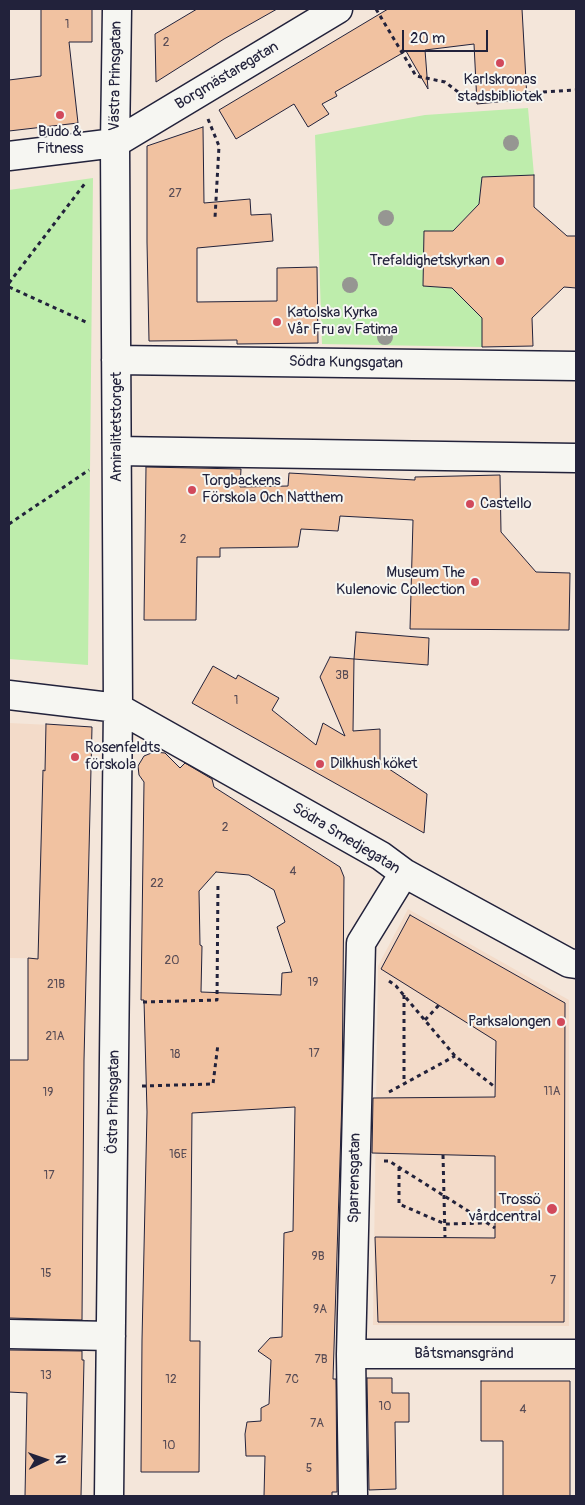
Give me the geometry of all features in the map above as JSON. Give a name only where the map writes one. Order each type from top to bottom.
[{"type":"street","name":"Västra Prinsgatan","points":[[115,143],[117,9]]},
{"type":"street","name":"Borgmästaregatan","points":[[115,143],[338,9]]},
{"type":"street","points":[[9,156],[115,143]]},
{"type":"street","name":"Amiralitetstorget","points":[[115,143],[118,708]]},
{"type":"street","name":"Södra Kungsgatan","points":[[116,360],[576,366]]},
{"type":"street","points":[[117,443],[576,458]]},
{"type":"street","points":[[9,695],[118,708]]},
{"type":"street","name":"Södra Smedjegatan","points":[[118,708],[381,856],[404,873],[569,963],[576,964]]},
{"type":"street","name":"Östra Prinsgatan","points":[[109,1496],[118,708]]},
{"type":"street","name":"Sparrensgatan","points":[[353,1496],[351,1354],[360,943],[404,873]]},
{"type":"street","points":[[9,1334],[111,1336]]},
{"type":"street","name":"Båtsmansgränd","points":[[351,1354],[576,1354]]},
{"type":"path","points":[[376,9],[416,76],[445,82],[466,98],[477,97]]},
{"type":"path","points":[[527,94],[576,90]]},
{"type":"path","points":[[197,94],[219,146],[215,218]]},
{"type":"path","points":[[9,283],[115,143]]},
{"type":"path","points":[[9,287],[116,360]]},
{"type":"path","points":[[9,524],[117,443]]},
{"type":"path","points":[[9,518],[16,520]]},
{"type":"path","points":[[115,1002],[217,1000],[218,882]]},
{"type":"path","points":[[396,986],[455,1056],[495,1086]]},
{"type":"path","points":[[404,995],[404,1084]]},
{"type":"path","points":[[425,1020],[439,1005]]},
{"type":"path","points":[[114,1088],[213,1084],[218,1044]]},
{"type":"path","points":[[389,1092],[455,1056]]},
{"type":"path","points":[[443,1155],[445,1237]]},
{"type":"path","points":[[356,1160],[389,1161],[495,1228]]},
{"type":"path","points":[[399,1167],[399,1204],[445,1224],[487,1223]]},
{"type":"shaded area","points":[[9,723],[92,727],[86,959],[9,958]]},
{"type":"shaded area","points":[[408,909],[569,1000],[569,1326],[373,1325],[378,966]]},
{"type":"green space","points":[[528,108],[534,175],[482,177],[479,204],[453,231],[425,231],[423,286],[452,288],[482,318],[482,347],[322,344],[315,135],[425,115]]},
{"type":"green space","points":[[93,178],[88,665],[9,659],[9,190]]},
{"type":"building","points":[[41,9],[92,9],[92,42],[69,42],[78,123],[9,131],[9,80],[41,76]]},
{"type":"building","points":[[197,9],[277,9],[224,39],[156,82],[155,34]]},
{"type":"building","points":[[388,9],[522,9],[527,99],[477,104],[474,44],[425,50],[428,89],[406,51],[335,92],[337,96],[322,104],[329,114],[308,127],[294,104],[236,139],[219,110]]},
{"type":"building","points":[[203,127],[204,203],[250,199],[251,215],[271,214],[273,241],[197,248],[197,302],[277,301],[277,268],[317,267],[318,343],[237,344],[237,340],[149,341],[147,146]]},
{"type":"building","name":"Trefaldighetskyrkan","points":[[534,175],[534,207],[567,236],[576,236],[576,288],[564,287],[532,318],[533,346],[482,347],[482,318],[452,288],[423,286],[424,231],[453,231],[479,204],[482,177]]},
{"type":"building","points":[[146,467],[241,469],[240,487],[288,486],[289,473],[415,480],[415,477],[500,475],[501,532],[536,572],[570,573],[569,630],[410,629],[413,520],[340,516],[338,531],[301,529],[298,547],[220,548],[220,557],[197,557],[196,620],[144,620]]},
{"type":"building","points":[[356,632],[429,638],[428,665],[354,659]]},
{"type":"building","points":[[330,657],[354,659],[353,731],[380,729],[380,763],[427,794],[424,833],[192,703],[213,666],[236,679],[238,675],[279,698],[272,710],[316,745],[323,723],[345,736],[320,677]]},
{"type":"building","points":[[46,724],[92,727],[84,1060],[82,1320],[9,1318],[9,1060],[28,1060],[28,958],[38,959]]},
{"type":"building","points":[[154,752],[165,753],[180,768],[185,763],[212,779],[214,787],[340,867],[344,877],[342,1098],[333,1379],[336,1379],[337,1492],[332,1492],[332,1496],[264,1496],[265,1456],[246,1456],[245,1434],[247,1422],[261,1421],[261,1408],[269,1404],[271,1360],[258,1351],[270,1338],[282,1337],[284,1233],[293,1231],[295,1107],[192,1113],[190,1341],[200,1341],[199,1472],[141,1472],[147,1112],[144,1000],[141,1000],[144,782],[139,775],[138,766],[144,756]],"holes":[[[216,872],[249,875],[274,890],[285,922],[277,927],[292,972],[282,973],[281,995],[201,992],[202,946],[200,945],[199,891]]]},
{"type":"building","points":[[410,915],[565,1003],[564,1322],[378,1322],[375,1237],[495,1238],[495,1156],[372,1153],[373,1098],[495,1097],[496,1041],[381,969]]},
{"type":"building","points":[[9,1350],[82,1351],[82,1360],[84,1360],[81,1496],[25,1496],[27,1393],[9,1392]]},
{"type":"building","points":[[367,1378],[392,1378],[392,1393],[409,1393],[409,1422],[395,1422],[396,1489],[369,1490]]},
{"type":"building","points":[[481,1381],[570,1381],[570,1496],[503,1496],[503,1441],[481,1441]]},
{"type":"place","name":"Karlskronas stadsbibliotek","points":[[500,63]]},
{"type":"place","name":"Budo & Fitness","points":[[60,115]]},
{"type":"place","name":"Trefaldighetskyrkan","points":[[500,261]]},
{"type":"place","name":"Katolska Kyrka Vår Fru av Fatima","points":[[277,322]]},
{"type":"place","name":"Torgbackens Förskola Och Natthem","points":[[192,490]]},
{"type":"place","name":"Castello","points":[[470,504]]},
{"type":"place","name":"Museum The Kulenovic Collection","points":[[475,582]]},
{"type":"place","name":"Rosenfeldts förskola","points":[[75,757]]},
{"type":"place","name":"Dilkhush köket","points":[[320,764]]},
{"type":"place","name":"Parksalongen","points":[[561,1022]]},
{"type":"place","name":"Trossö vårdcentral","points":[[552,1209]]}]
